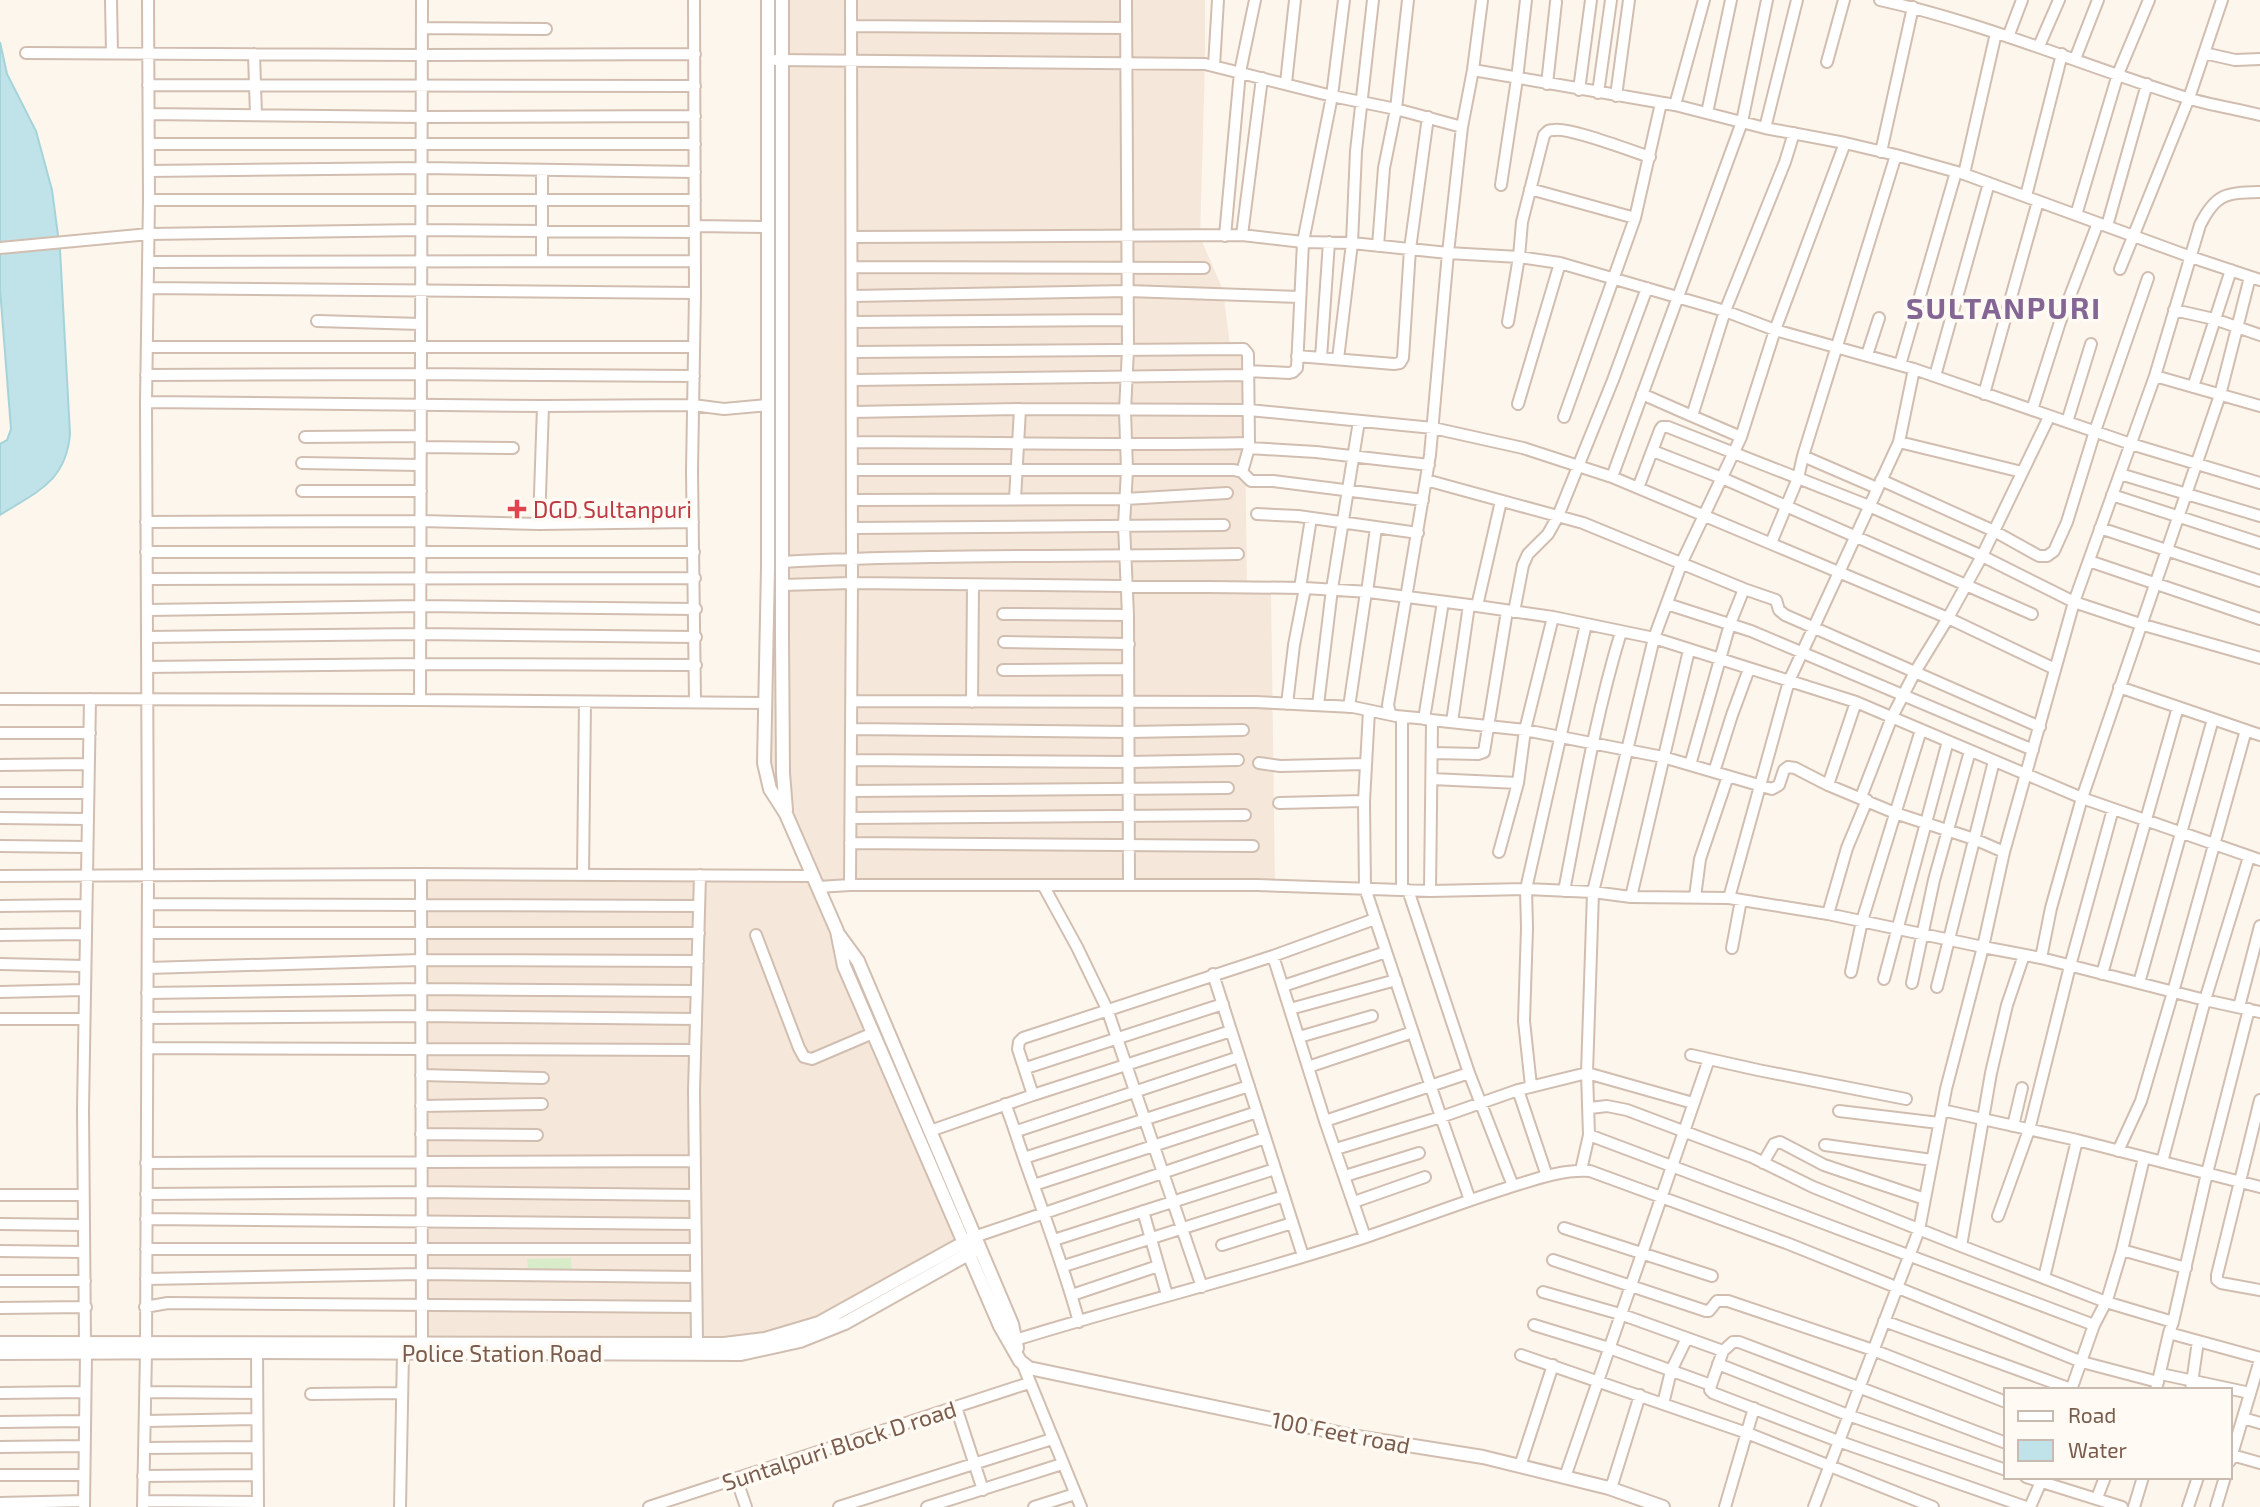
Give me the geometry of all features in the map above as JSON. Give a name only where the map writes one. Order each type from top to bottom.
[{"type":"street","points":[[111,0],[112,52]]},
{"type":"street","points":[[148,0],[148,992],[143,1504],[258,1504],[257,1352]]},
{"type":"street","points":[[420,699],[422,0]]},
{"type":"street","points":[[694,0],[695,701]]},
{"type":"street","points":[[768,0],[768,405],[764,763],[770,789],[786,814],[837,932],[844,966],[873,1033],[971,1245],[1012,1324],[1012,1341],[1081,1507]]},
{"type":"street","points":[[782,0],[782,585],[783,773],[786,814]]},
{"type":"street","points":[[850,884],[853,237],[851,0]]},
{"type":"street","points":[[1126,0],[1128,349],[1124,526],[1129,643],[1129,885]]},
{"type":"street","points":[[1214,66],[1218,0]]},
{"type":"street","points":[[1225,236],[1240,72],[1255,0]]},
{"type":"street","points":[[1286,83],[1295,0]]},
{"type":"street","points":[[852,380],[1293,372],[1297,368],[1303,242],[1332,96],[1345,0]]},
{"type":"street","points":[[1338,359],[1352,243],[1356,151],[1373,0]]},
{"type":"street","points":[[1378,246],[1384,168],[1396,109],[1408,0]]},
{"type":"street","points":[[1390,713],[1388,705],[1429,465],[1462,127],[1473,71],[1482,0]]},
{"type":"street","points":[[1501,185],[1526,0]]},
{"type":"street","points":[[1579,90],[1591,0]]},
{"type":"street","points":[[1598,93],[1611,0]]},
{"type":"street","points":[[1616,96],[1629,0]]},
{"type":"street","points":[[1675,105],[1704,0]]},
{"type":"street","points":[[1707,113],[1731,0]]},
{"type":"street","points":[[1612,477],[1742,122],[1767,0]]},
{"type":"street","points":[[1766,128],[1797,0]]},
{"type":"street","points":[[1827,62],[1844,0]]},
{"type":"street","points":[[1880,0],[1913,7],[2039,46],[2189,99],[2260,115]]},
{"type":"street","points":[[2008,37],[2022,0]]},
{"type":"street","points":[[2039,46],[2059,0]]},
{"type":"street","points":[[2075,59],[2098,0]]},
{"type":"street","points":[[2076,215],[2118,74],[2149,0]]},
{"type":"street","points":[[2120,269],[2189,99],[2222,0]]},
{"type":"street","points":[[1547,84],[1556,2]]},
{"type":"street","points":[[1881,152],[1913,7]]},
{"type":"street","points":[[851,26],[1126,28]]},
{"type":"street","points":[[422,28],[546,29]]},
{"type":"street","points":[[1900,365],[1960,173],[1996,33]]},
{"type":"street","points":[[26,53],[695,54]]},
{"type":"street","points":[[2204,53],[2235,60],[2260,59]]},
{"type":"street","points":[[254,54],[256,115]]},
{"type":"street","points":[[2026,197],[2062,54]]},
{"type":"street","points":[[768,60],[1205,64],[1462,127]]},
{"type":"street","points":[[1473,71],[1675,105],[1766,128],[1896,155],[1960,173],[2255,278],[2238,327],[2220,395],[2082,798],[2040,958]]},
{"type":"street","points":[[1242,236],[1262,78]]},
{"type":"street","points":[[2032,411],[2060,322],[2102,225],[2147,84]]},
{"type":"street","points":[[148,85],[695,86]]},
{"type":"street","points":[[1564,417],[1635,218],[1661,103]]},
{"type":"street","points":[[149,114],[695,116]]},
{"type":"street","points":[[1297,356],[1394,365],[1400,363],[1403,358],[1410,249],[1427,117]]},
{"type":"street","points":[[1508,322],[1522,222],[1544,135],[1556,129],[1650,157]]},
{"type":"street","points":[[1692,416],[1725,311],[1794,133]]},
{"type":"street","points":[[1581,1170],[1589,1135],[1587,1073],[1593,892],[1654,638],[1682,562],[1741,437],[1775,330],[1845,143]]},
{"type":"street","points":[[149,144],[695,144]]},
{"type":"street","points":[[1771,543],[1798,478],[1896,155]]},
{"type":"street","points":[[149,171],[422,168],[695,172]]},
{"type":"street","points":[[542,170],[542,261]]},
{"type":"street","points":[[1935,376],[1989,183]]},
{"type":"street","points":[[1530,190],[1635,218]]},
{"type":"street","points":[[1814,1507],[1828,1464],[1919,1230],[1942,1110],[2025,775],[2074,602],[2155,376],[2200,225],[2213,203],[2227,194],[2260,192]]},
{"type":"street","points":[[149,200],[695,200]]},
{"type":"street","points":[[1984,394],[2038,201]]},
{"type":"street","points":[[0,248],[149,234],[768,227]]},
{"type":"street","points":[[853,237],[1242,236],[1519,257],[1560,263],[1725,311],[1775,330],[1914,369],[2049,417],[2260,483]]},
{"type":"street","points":[[1321,358],[1329,242]]},
{"type":"street","points":[[149,262],[695,261]]},
{"type":"street","points":[[1518,404],[1560,263]]},
{"type":"street","points":[[852,267],[1204,268]]},
{"type":"street","points":[[2193,387],[2231,270]]},
{"type":"street","points":[[1803,456],[1994,531],[2039,556],[2047,556],[2054,551],[2067,522],[2148,278]]},
{"type":"street","points":[[148,288],[695,293]]},
{"type":"street","points":[[1432,753],[1484,752],[1511,611],[1523,565],[1528,554],[1548,534],[1558,516],[1647,288]]},
{"type":"street","points":[[852,296],[1128,291],[1300,297]]},
{"type":"street","points":[[2175,310],[2214,319],[2260,335]]},
{"type":"street","points":[[1867,355],[1879,318]]},
{"type":"street","points":[[852,322],[1128,320]]},
{"type":"street","points":[[317,321],[421,324]]},
{"type":"street","points":[[2067,422],[2091,344]]},
{"type":"street","points":[[147,347],[694,347]]},
{"type":"street","points":[[852,352],[1244,349],[1248,354],[1249,445],[1242,472]]},
{"type":"street","points":[[1729,898],[1789,681],[1899,442],[1914,369]]},
{"type":"street","points":[[146,376],[694,376]]},
{"type":"street","points":[[2155,376],[2260,406]]},
{"type":"street","points":[[1642,394],[1741,437]]},
{"type":"street","points":[[146,402],[543,406],[693,404],[724,409],[768,405]]},
{"type":"street","points":[[539,524],[543,406]]},
{"type":"street","points":[[1015,499],[1020,409]]},
{"type":"street","points":[[852,411],[1249,410],[1433,428],[1523,448],[1612,477],[1948,618],[2055,669]]},
{"type":"street","points":[[1828,914],[1847,848],[1892,717],[1982,556],[2049,417]]},
{"type":"street","points":[[1318,705],[1332,589],[1359,421]]},
{"type":"street","points":[[1638,488],[1660,430],[1662,427],[1668,427],[1868,506],[1982,556],[2074,602],[2260,658]]},
{"type":"street","points":[[305,437],[421,441],[513,448]]},
{"type":"street","points":[[852,442],[1249,445],[1429,465]]},
{"type":"street","points":[[1899,442],[2022,472]]},
{"type":"street","points":[[1653,451],[1786,505],[2032,614]]},
{"type":"street","points":[[302,463],[420,466]]},
{"type":"street","points":[[852,470],[1234,470],[1242,472],[1251,481],[1423,500]]},
{"type":"street","points":[[2120,474],[2260,516]]},
{"type":"street","points":[[1426,480],[1583,523],[1682,562],[1776,600],[1782,613],[2040,727]]},
{"type":"street","points":[[302,491],[421,491]]},
{"type":"street","points":[[852,500],[1125,499],[1227,493]]},
{"type":"street","points":[[2112,495],[2260,543]]},
{"type":"street","points":[[1452,722],[1473,606],[1501,501]]},
{"type":"street","points":[[1257,514],[1311,518],[1418,533]]},
{"type":"street","points":[[1287,704],[1311,518]]},
{"type":"street","points":[[146,523],[693,522]]},
{"type":"street","points":[[852,528],[1224,525]]},
{"type":"street","points":[[1349,707],[1376,527]]},
{"type":"street","points":[[2100,528],[2260,581]]},
{"type":"street","points":[[146,552],[694,552]]},
{"type":"street","points":[[782,562],[1022,555],[1238,554]]},
{"type":"street","points":[[2089,561],[2260,619]]},
{"type":"street","points":[[146,579],[695,578]]},
{"type":"street","points":[[782,585],[852,583],[1302,587],[1443,601],[1553,617],[1654,638],[1856,702],[2082,798],[2254,858],[2205,1000],[2162,1162]]},
{"type":"street","points":[[972,702],[973,585]]},
{"type":"street","points":[[1690,765],[1730,624],[1744,589]]},
{"type":"street","points":[[1430,891],[1432,753],[1428,720],[1443,601]]},
{"type":"street","points":[[1667,604],[1730,624],[2033,750]]},
{"type":"street","points":[[147,610],[421,606],[696,609]]},
{"type":"street","points":[[1003,614],[1128,615]]},
{"type":"street","points":[[1499,852],[1518,783],[1525,730],[1553,617]]},
{"type":"street","points":[[1531,1086],[1524,1021],[1526,890],[1586,624]]},
{"type":"street","points":[[1564,891],[1592,744],[1605,686],[1622,632]]},
{"type":"street","points":[[147,637],[420,634],[696,637]]},
{"type":"street","points":[[1004,642],[1129,643]]},
{"type":"street","points":[[1631,897],[1689,650]]},
{"type":"street","points":[[147,667],[696,665]]},
{"type":"street","points":[[1714,772],[1749,668]]},
{"type":"street","points":[[1003,670],[1128,669]]},
{"type":"street","points":[[2119,687],[2260,735]]},
{"type":"street","points":[[0,699],[420,699],[766,703]]},
{"type":"street","points":[[0,1503],[84,1504],[86,1307],[83,990],[90,699]]},
{"type":"street","points":[[852,701],[1318,705],[1525,730],[1663,757],[1773,789],[1777,788],[1784,770],[1788,767],[1795,768],[1895,813],[1974,839],[2004,852]]},
{"type":"street","points":[[583,875],[585,702]]},
{"type":"street","points":[[1828,785],[1856,702]]},
{"type":"street","points":[[2102,974],[2178,707]]},
{"type":"street","points":[[1369,711],[1364,801],[1365,888],[1471,1200]]},
{"type":"street","points":[[1402,717],[1405,890],[1469,1073],[1513,1186]]},
{"type":"street","points":[[2139,984],[2213,719]]},
{"type":"street","points":[[851,729],[1129,732],[1243,730]]},
{"type":"street","points":[[1851,972],[1862,921],[1921,730]]},
{"type":"street","points":[[2118,1151],[2141,1101],[2246,730]]},
{"type":"street","points":[[0,733],[90,733]]},
{"type":"street","points":[[1884,979],[1948,741]]},
{"type":"street","points":[[1912,983],[1947,830],[1970,751]]},
{"type":"street","points":[[851,760],[1238,760]]},
{"type":"street","points":[[1937,987],[1994,761]]},
{"type":"street","points":[[1259,762],[1280,766],[1366,764]]},
{"type":"street","points":[[0,765],[88,764]]},
{"type":"street","points":[[1695,897],[1700,859],[1727,776]]},
{"type":"street","points":[[1432,779],[1518,783]]},
{"type":"street","points":[[851,791],[1228,788]]},
{"type":"street","points":[[0,793],[88,793]]},
{"type":"street","points":[[1279,803],[1364,801]]},
{"type":"street","points":[[1998,1216],[2029,1130],[2113,809]]},
{"type":"street","points":[[850,818],[1245,815]]},
{"type":"street","points":[[0,818],[87,819]]},
{"type":"street","points":[[850,843],[1253,846]]},
{"type":"street","points":[[0,846],[87,847]]},
{"type":"street","points":[[421,874],[422,1342]]},
{"type":"street","points":[[697,1344],[695,1050],[700,875]]},
{"type":"street","points":[[0,876],[700,875],[850,884],[1257,885],[1430,891],[1564,891],[1631,897],[1729,898],[1828,914],[2040,958],[2249,1009]]},
{"type":"street","points":[[1043,885],[1107,1009],[1202,1287]]},
{"type":"street","points":[[1732,948],[1741,900]]},
{"type":"street","points":[[148,904],[699,906]]},
{"type":"street","points":[[0,906],[85,905]]},
{"type":"street","points":[[1033,1095],[1018,1049],[1023,1038],[1273,956],[1375,919]]},
{"type":"street","points":[[2159,1382],[2207,1173],[2249,1009],[2260,926]]},
{"type":"street","points":[[837,932],[858,961],[930,1131],[971,1245]]},
{"type":"street","points":[[148,933],[699,933]]},
{"type":"street","points":[[0,935],[85,934]]},
{"type":"street","points":[[756,934],[804,1057],[812,1059],[873,1033]]},
{"type":"street","points":[[1283,986],[1386,952]]},
{"type":"street","points":[[1961,1247],[1982,1119],[2007,1005],[2024,955]]},
{"type":"street","points":[[1273,956],[1365,1237]]},
{"type":"street","points":[[148,968],[421,960],[698,961]]},
{"type":"street","points":[[0,964],[84,966]]},
{"type":"street","points":[[1213,974],[1303,1256]]},
{"type":"street","points":[[1290,1009],[1396,980]]},
{"type":"street","points":[[148,992],[421,989],[697,991]]},
{"type":"street","points":[[0,992],[83,990]]},
{"type":"street","points":[[1026,1068],[1223,1004]]},
{"type":"street","points":[[147,1018],[421,1016],[696,1019]]},
{"type":"street","points":[[1299,1037],[1372,1016]]},
{"type":"street","points":[[0,1019],[84,1018]]},
{"type":"street","points":[[930,1131],[1231,1031]]},
{"type":"street","points":[[1308,1067],[1413,1032]]},
{"type":"street","points":[[147,1048],[695,1050]]},
{"type":"street","points":[[1691,1055],[1906,1099]]},
{"type":"street","points":[[1017,1131],[1239,1057]]},
{"type":"street","points":[[1565,1477],[1709,1059]]},
{"type":"street","points":[[1325,1121],[1469,1073]]},
{"type":"street","points":[[1336,1149],[1531,1086],[1587,1073],[1693,1103]]},
{"type":"street","points":[[421,1075],[543,1078]]},
{"type":"street","points":[[1024,1158],[1249,1086]]},
{"type":"street","points":[[2013,1126],[2022,1088]]},
{"type":"street","points":[[1518,1090],[1547,1176]]},
{"type":"street","points":[[2260,1100],[2217,1275],[2217,1280],[2221,1283],[2260,1290]]},
{"type":"street","points":[[421,1106],[542,1104]]},
{"type":"street","points":[[1005,1104],[1064,1266],[1079,1322]]},
{"type":"street","points":[[1590,1108],[1607,1106],[1626,1110],[1683,1131],[1763,1163],[1813,1187],[2198,1341],[2260,1359],[2254,1390],[2232,1455]]},
{"type":"street","points":[[1942,1110],[2077,1140],[2260,1187]]},
{"type":"street","points":[[1839,1111],[1939,1123]]},
{"type":"street","points":[[1034,1185],[1257,1112]]},
{"type":"street","points":[[421,1134],[537,1135]]},
{"type":"street","points":[[1589,1135],[2094,1325]]},
{"type":"street","points":[[971,1245],[1045,1212],[1265,1138]]},
{"type":"street","points":[[2044,1278],[2077,1140]]},
{"type":"street","points":[[1763,1163],[1774,1144],[1780,1142],[1825,1165],[1925,1199]]},
{"type":"street","points":[[1825,1145],[1932,1160]]},
{"type":"street","points":[[1345,1176],[1419,1153]]},
{"type":"street","points":[[2072,1388],[2094,1325],[2106,1302],[2122,1250],[2144,1158]]},
{"type":"street","points":[[146,1163],[695,1161]]},
{"type":"street","points":[[1813,1187],[1825,1165]]},
{"type":"street","points":[[1055,1240],[1275,1169]]},
{"type":"street","points":[[1012,1341],[1365,1237],[1513,1186],[1581,1170],[1661,1196],[1898,1287],[2082,1362],[2159,1382],[2229,1388]]},
{"type":"street","points":[[1354,1202],[1425,1178]]},
{"type":"street","points":[[146,1194],[421,1192],[695,1195]]},
{"type":"street","points":[[0,1195],[83,1195]]},
{"type":"street","points":[[1064,1266],[1283,1196]]},
{"type":"street","points":[[1143,1211],[1167,1295]]},
{"type":"street","points":[[146,1219],[695,1224]]},
{"type":"street","points":[[1223,1245],[1292,1223]]},
{"type":"street","points":[[0,1224],[84,1225]]},
{"type":"street","points":[[1564,1228],[1712,1276]]},
{"type":"street","name":"Police Station Road","points":[[0,1353],[86,1348],[422,1342],[724,1344],[765,1339],[819,1323],[971,1245]]},
{"type":"street","name":"Police Station Road","points":[[146,1347],[257,1352],[741,1354],[800,1341],[845,1323],[971,1245]]},
{"type":"street","points":[[146,1249],[695,1248]]},
{"type":"street","points":[[2122,1250],[2186,1269]]},
{"type":"street","points":[[0,1251],[84,1252]]},
{"type":"street","points":[[1553,1261],[1706,1311],[1717,1301],[1728,1301],[1873,1350],[2004,1401]]},
{"type":"street","points":[[1072,1295],[1158,1266]]},
{"type":"street","points":[[146,1279],[421,1274],[696,1277]]},
{"type":"street","points":[[0,1281],[85,1281]]},
{"type":"street","points":[[1543,1292],[1620,1314],[1723,1351]]},
{"type":"street","points":[[145,1307],[168,1303],[696,1307]]},
{"type":"street","points":[[0,1308],[86,1307]]},
{"type":"street","points":[[1884,1321],[2066,1388]]},
{"type":"street","points":[[1534,1325],[1609,1348],[1711,1385]]},
{"type":"street","points":[[1663,1404],[1671,1371],[1687,1338]]},
{"type":"street","points":[[2192,1385],[2198,1341]]},
{"type":"street","points":[[2004,1442],[1739,1342],[1732,1342],[1723,1351],[1710,1390],[1838,1441],[2028,1507],[2042,1480],[2122,1507]]},
{"type":"street","name":"Police Station Road","points":[[0,1343],[86,1348]]},
{"type":"street","points":[[400,1507],[403,1353]]},
{"type":"street","points":[[1521,1355],[1746,1433],[1933,1507]]},
{"type":"street","name":"100 Feet road","points":[[1021,1363],[1357,1437],[1483,1457],[1609,1488],[1662,1507]]},
{"type":"street","points":[[1718,1364],[1848,1415],[2004,1469]]},
{"type":"street","points":[[1520,1466],[1553,1365]]},
{"type":"street","name":"Suntalpuri Block D road","points":[[649,1507],[1029,1383]]},
{"type":"street","points":[[2232,1388],[2254,1390]]},
{"type":"street","points":[[0,1393],[85,1392]]},
{"type":"street","points":[[145,1392],[257,1393]]},
{"type":"street","points":[[311,1394],[402,1393]]},
{"type":"street","points":[[1609,1488],[1640,1395]]},
{"type":"street","points":[[956,1407],[983,1490]]},
{"type":"street","points":[[1725,1507],[1754,1408]]},
{"type":"street","points":[[2243,1418],[2260,1423]]},
{"type":"street","points":[[145,1421],[257,1419]]},
{"type":"street","points":[[0,1422],[84,1421]]},
{"type":"street","points":[[839,1507],[1052,1439]]},
{"type":"street","points":[[0,1447],[84,1446]]},
{"type":"street","points":[[144,1448],[256,1447]]},
{"type":"street","points":[[2232,1458],[2260,1463]]},
{"type":"street","points":[[927,1507],[1062,1464]]},
{"type":"street","points":[[0,1475],[84,1475]]},
{"type":"street","points":[[144,1476],[257,1475]]},
{"type":"street","points":[[736,1478],[746,1507]]},
{"type":"street","points":[[2097,1498],[2104,1479]]},
{"type":"street","points":[[2134,1507],[2142,1479]]},
{"type":"street","points":[[2188,1507],[2197,1479]]},
{"type":"street","points":[[2216,1507],[2224,1479]]},
{"type":"street","points":[[1034,1507],[1075,1494]]},
{"type":"shaded area","points":[[768,0],[1205,0],[1200,237],[1223,290],[1230,346],[1244,349],[1247,589],[1271,589],[1275,886],[818,887],[858,961],[974,1237],[819,1323],[765,1339],[422,1342],[424,876],[812,876],[766,773]]},
{"type":"green space","points":[[571,1258],[572,1276],[528,1268],[527,1259]]},
{"type":"water","points":[[0,42],[7,74],[36,131],[52,190],[60,250],[70,434],[67,450],[56,475],[37,492],[0,515],[0,444],[7,440],[11,429],[0,289]]},
{"type":"place","name":"DGD Sultanpuri","points":[[517,509]]},
{"type":"district","name":"SULTANPURI","points":[[2004,307]]}]
